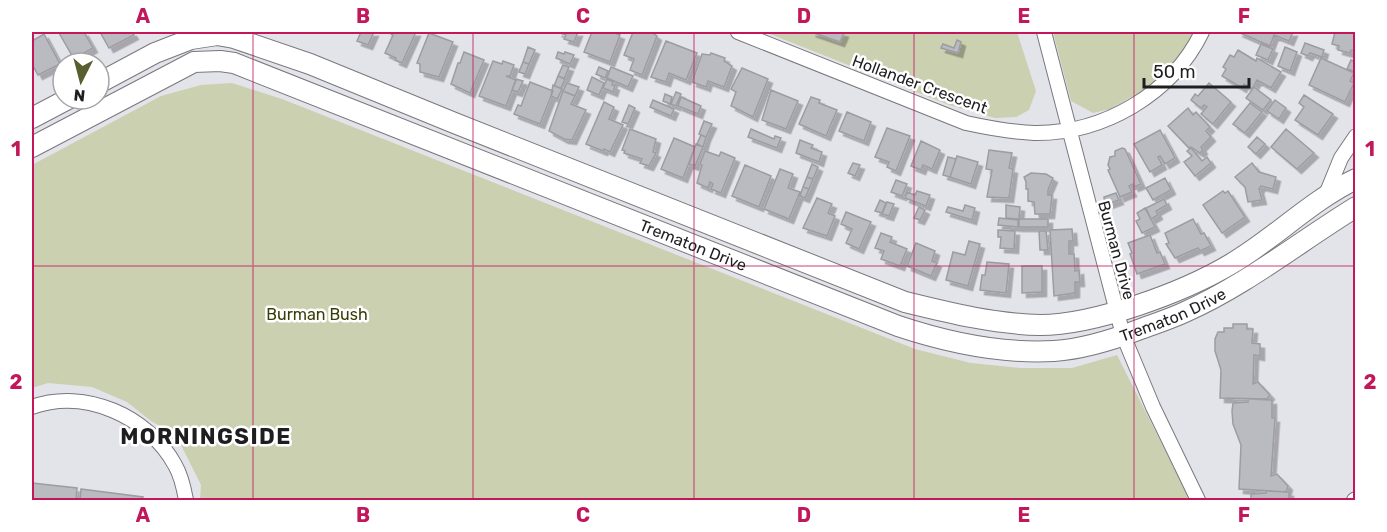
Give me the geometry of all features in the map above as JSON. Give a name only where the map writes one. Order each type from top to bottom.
[{"type":"street","name":"Hollander Crescent","points":[[738,32],[966,123],[1006,131],[1036,133],[1069,131],[1112,117],[1136,105],[1159,88],[1184,62],[1202,32]]},
{"type":"street","name":"Burman Drive","points":[[1044,32],[1123,335],[1153,407],[1198,501]]},
{"type":"street","name":"Trematon Drive","points":[[111,76],[191,35],[215,33],[234,38],[275,51],[905,302],[969,318],[999,322],[1064,324],[1164,296],[1232,264],[1326,196],[1356,178]]},
{"type":"street","points":[[215,33],[220,61]]},
{"type":"street","points":[[191,35],[194,62]]},
{"type":"street","name":"Trematon Drive","points":[[40,143],[194,62],[234,63],[898,326],[954,343],[988,349],[1024,351],[1056,351],[1074,348],[1123,335],[1185,312],[1218,295],[1293,249],[1356,207]]},
{"type":"street","points":[[349,108],[358,84]]},
{"type":"street","points":[[40,143],[33,117],[51,108]]},
{"type":"street","points":[[1326,196],[1341,158],[1356,136]]},
{"type":"street","points":[[495,166],[505,143]]},
{"type":"street","points":[[599,208],[611,184]]},
{"type":"street","points":[[1280,229],[1293,249]]},
{"type":"street","points":[[733,261],[744,237]]},
{"type":"street","points":[[898,326],[905,302]]},
{"type":"street","points":[[32,407],[60,401],[100,405],[119,412],[140,424],[157,440],[176,466],[186,501]]},
{"type":"green space","points":[[765,32],[1017,32],[1036,91],[1029,110],[1016,117],[995,118],[949,105]]},
{"type":"green space","points":[[1053,32],[1195,32],[1161,80],[1110,109],[1093,113],[1071,101]]},
{"type":"green space","name":"Burman Bush","points":[[232,83],[282,99],[915,349],[971,363],[1021,368],[1072,368],[1117,355],[1190,500],[200,500],[201,485],[176,435],[151,421],[127,402],[92,387],[48,383],[32,388],[32,165],[161,96],[201,85]]},
{"type":"building","points":[[84,32],[93,48],[88,51],[69,51],[59,33]]},
{"type":"building","points":[[100,32],[132,32],[134,35],[109,48]]},
{"type":"building","points":[[361,32],[374,32],[368,45],[357,41]]},
{"type":"building","points":[[388,32],[416,32],[402,63],[385,53],[393,35]]},
{"type":"building","points":[[557,32],[578,32],[574,42],[564,39],[566,35]]},
{"type":"building","points":[[592,32],[612,32],[620,35],[610,62],[584,52]]},
{"type":"building","points":[[633,32],[651,32],[657,36],[642,75],[630,70],[634,59],[624,55]]},
{"type":"building","points":[[811,32],[841,32],[844,33],[840,42]]},
{"type":"building","points":[[1238,32],[1293,32],[1289,41],[1274,35],[1270,46]]},
{"type":"building","points":[[1335,32],[1356,32],[1356,51],[1351,50],[1350,53],[1338,50],[1339,46],[1332,44]]},
{"type":"building","points":[[429,33],[453,42],[439,77],[420,72],[420,64],[417,63]]},
{"type":"building","points":[[44,34],[53,51],[51,51],[51,68],[38,75],[32,64],[32,41]]},
{"type":"building","points":[[957,40],[961,42],[958,53],[941,48],[943,44],[954,48]]},
{"type":"building","points":[[666,41],[697,53],[686,80],[669,73],[666,82],[651,77]]},
{"type":"building","points":[[1305,43],[1324,50],[1322,57],[1301,53]]},
{"type":"building","points":[[1261,44],[1273,49],[1268,60],[1256,55]]},
{"type":"building","points":[[528,47],[535,50],[529,64],[523,62]]},
{"type":"building","points":[[1285,47],[1297,52],[1290,71],[1278,66]]},
{"type":"building","points":[[1238,50],[1281,72],[1271,88],[1257,80],[1252,89],[1244,84],[1242,88],[1222,76],[1226,69],[1223,67],[1230,55],[1234,57]]},
{"type":"building","points":[[464,52],[484,60],[470,93],[451,84]]},
{"type":"building","points":[[558,52],[574,55],[570,64],[556,58]]},
{"type":"building","points":[[711,53],[725,58],[724,61],[732,66],[724,87],[708,81],[706,87],[692,82],[702,54],[710,55]]},
{"type":"building","points":[[1321,58],[1354,73],[1350,81],[1354,83],[1345,102],[1309,85]]},
{"type":"building","points":[[1351,60],[1356,62],[1356,72],[1347,69]]},
{"type":"building","points":[[493,61],[502,64],[503,61],[514,65],[510,76],[506,76],[516,80],[506,106],[479,96]]},
{"type":"building","points":[[523,62],[529,64],[525,74],[519,72]]},
{"type":"building","points":[[563,65],[569,67],[564,79],[558,76]]},
{"type":"building","points":[[599,67],[608,71],[605,78],[596,74]]},
{"type":"building","points":[[611,67],[633,76],[628,87],[607,78]]},
{"type":"building","points":[[742,68],[768,79],[753,117],[731,106],[736,92],[731,89]]},
{"type":"building","points":[[558,76],[565,79],[561,88],[554,86]]},
{"type":"building","points":[[592,77],[604,83],[599,95],[587,90]]},
{"type":"building","points":[[516,79],[523,81],[518,92],[512,90]]},
{"type":"building","points":[[607,79],[615,86],[613,92],[603,88]]},
{"type":"building","points":[[530,82],[553,91],[540,124],[514,114],[518,105],[521,106]]},
{"type":"building","points":[[567,83],[579,87],[575,96],[563,91]]},
{"type":"building","points":[[1209,83],[1231,102],[1213,124],[1201,114],[1207,107],[1204,105],[1201,108],[1191,100],[1195,94],[1198,96]]},
{"type":"building","points":[[553,85],[562,89],[557,99],[551,96]]},
{"type":"building","points":[[1254,87],[1271,100],[1263,110],[1246,98]]},
{"type":"building","points":[[771,90],[798,101],[786,129],[762,120]]},
{"type":"building","points":[[563,91],[575,96],[571,104],[586,110],[572,140],[564,139],[549,131]]},
{"type":"building","points":[[676,92],[681,94],[676,106],[671,104]]},
{"type":"building","points":[[665,94],[672,97],[670,104],[663,101]]},
{"type":"building","points":[[1304,95],[1333,114],[1318,135],[1295,120],[1304,107],[1299,103]]},
{"type":"building","points":[[681,97],[701,106],[698,114],[678,106]]},
{"type":"building","points":[[811,97],[837,110],[826,136],[799,124]]},
{"type":"building","points":[[653,100],[674,109],[671,116],[650,107]]},
{"type":"building","points":[[1275,100],[1286,108],[1279,119],[1267,111]]},
{"type":"building","points":[[604,102],[614,107],[609,119],[623,125],[610,152],[586,144]]},
{"type":"building","points":[[1250,103],[1262,112],[1245,133],[1233,124]]},
{"type":"building","points":[[629,105],[635,108],[628,124],[622,122]]},
{"type":"building","points":[[1188,108],[1193,115],[1196,112],[1210,127],[1206,131],[1211,137],[1201,147],[1203,150],[1200,153],[1189,148],[1168,126]]},
{"type":"building","points":[[847,112],[871,122],[864,141],[839,131]]},
{"type":"building","points":[[704,121],[712,124],[706,137],[699,134]]},
{"type":"building","points":[[887,128],[910,136],[896,171],[887,167],[889,162],[875,157]]},
{"type":"building","points":[[630,129],[656,139],[653,152],[656,153],[649,166],[640,163],[642,159],[624,153],[625,151],[622,150]]},
{"type":"building","points":[[751,129],[774,139],[775,136],[781,138],[777,148],[748,137]]},
{"type":"building","points":[[1286,129],[1314,153],[1297,169],[1271,147]]},
{"type":"building","points":[[1160,130],[1175,158],[1165,164],[1160,156],[1158,157],[1162,165],[1150,172],[1134,144]]},
{"type":"building","points":[[701,135],[706,137],[703,147],[697,144]]},
{"type":"building","points":[[1257,137],[1265,144],[1256,154],[1248,147]]},
{"type":"building","points":[[674,138],[695,147],[683,178],[661,169]]},
{"type":"building","points":[[800,140],[813,145],[811,148],[822,152],[819,162],[796,153]]},
{"type":"building","points":[[921,141],[940,150],[932,169],[923,165],[921,170],[911,166]]},
{"type":"building","points":[[696,144],[703,147],[695,166],[689,164]]},
{"type":"building","points":[[1191,148],[1202,161],[1207,157],[1211,163],[1195,176],[1184,162],[1192,156],[1187,151]]},
{"type":"building","points":[[1125,149],[1141,184],[1134,187],[1133,184],[1129,186],[1132,192],[1120,197],[1108,165],[1110,157],[1115,156],[1115,151]]},
{"type":"building","points":[[989,150],[1012,153],[1009,168],[1013,169],[1009,198],[987,197],[992,170],[986,169]]},
{"type":"building","points":[[705,151],[719,156],[721,152],[735,158],[721,193],[711,189],[713,184],[710,182],[708,188],[697,183]]},
{"type":"building","points":[[957,156],[978,162],[971,184],[950,177]]},
{"type":"building","points":[[948,157],[956,159],[950,177],[943,175]]},
{"type":"building","points":[[853,163],[860,165],[855,176],[848,173]]},
{"type":"building","points":[[1252,163],[1259,172],[1276,177],[1273,189],[1261,186],[1259,189],[1262,200],[1248,202],[1245,187],[1235,177]]},
{"type":"building","points":[[812,164],[818,167],[813,179],[807,177]]},
{"type":"building","points":[[745,165],[771,176],[759,207],[732,196]]},
{"type":"building","points":[[780,169],[793,174],[788,188],[800,192],[789,219],[764,209]]},
{"type":"building","points":[[1031,173],[1046,174],[1053,178],[1048,190],[1048,195],[1052,195],[1050,214],[1035,214],[1034,202],[1028,201],[1028,189],[1026,189],[1024,177]]},
{"type":"building","points":[[807,177],[813,179],[809,189],[803,187]]},
{"type":"building","points":[[1165,178],[1171,190],[1153,200],[1146,188]]},
{"type":"building","points":[[896,180],[907,184],[902,196],[891,192]]},
{"type":"building","points":[[803,187],[809,189],[805,198],[800,196]]},
{"type":"building","points":[[917,191],[930,195],[926,206],[905,198],[907,192],[915,195]]},
{"type":"building","points":[[1223,191],[1225,193],[1228,191],[1245,217],[1222,233],[1203,205]]},
{"type":"building","points":[[1116,193],[1119,200],[1105,205],[1104,197]]},
{"type":"building","points":[[817,198],[832,204],[828,213],[835,216],[827,236],[803,228]]},
{"type":"building","points":[[1164,199],[1167,205],[1156,211],[1158,215],[1151,219],[1146,208]]},
{"type":"building","points":[[880,200],[886,203],[882,213],[875,211]]},
{"type":"building","points":[[887,202],[894,204],[889,216],[882,214]]},
{"type":"building","points":[[965,205],[975,208],[972,220],[946,212],[948,207],[963,211]]},
{"type":"building","points":[[1006,205],[1020,207],[1019,219],[1006,218]]},
{"type":"building","points":[[919,207],[925,210],[920,220],[914,218]]},
{"type":"building","points":[[1145,208],[1155,227],[1142,233],[1136,221],[1140,219],[1137,213]]},
{"type":"building","points":[[846,212],[871,222],[859,249],[846,243],[852,229],[841,224]]},
{"type":"building","points":[[999,218],[1018,220],[1018,227],[998,225]]},
{"type":"building","points":[[1019,219],[1048,219],[1048,227],[1019,227]]},
{"type":"building","points":[[1193,219],[1211,246],[1200,251],[1198,248],[1175,258],[1166,244],[1169,243],[1165,233]]},
{"type":"building","points":[[1072,229],[1073,241],[1069,241],[1069,254],[1074,254],[1075,271],[1079,270],[1080,282],[1075,282],[1075,293],[1054,296],[1050,230]]},
{"type":"building","points":[[998,230],[1015,231],[1014,249],[1000,248],[1001,237],[998,237]]},
{"type":"building","points":[[1039,231],[1046,231],[1048,250],[1040,250]]},
{"type":"building","points":[[881,233],[892,237],[890,242],[907,249],[900,266],[881,259],[884,251],[875,248]]},
{"type":"building","points":[[1150,235],[1157,253],[1160,252],[1165,264],[1137,274],[1128,243]]},
{"type":"building","points":[[969,241],[980,244],[968,286],[946,280],[953,252],[965,255]]},
{"type":"building","points":[[916,243],[935,251],[932,261],[937,263],[931,276],[907,266]]},
{"type":"building","points":[[987,262],[1009,264],[1006,293],[980,290]]},
{"type":"building","points":[[1022,266],[1042,266],[1042,292],[1022,293]]},
{"type":"building","points":[[1233,324],[1247,324],[1247,329],[1253,329],[1252,343],[1260,344],[1260,356],[1254,355],[1253,384],[1258,382],[1270,395],[1267,399],[1220,398],[1221,370],[1215,351],[1215,339],[1218,332],[1224,332],[1224,328],[1233,328]]},
{"type":"building","points":[[1248,399],[1272,400],[1272,418],[1275,418],[1271,476],[1277,474],[1288,486],[1286,492],[1239,489],[1241,445],[1233,424],[1232,411],[1233,403],[1248,402]]},
{"type":"building","points":[[32,483],[77,488],[76,500],[32,500]]},
{"type":"building","points":[[81,489],[143,497],[142,500],[80,500]]},
{"type":"building","points":[[1266,491],[1289,492],[1289,500],[1251,500],[1251,494],[1266,493]]},
{"type":"district","name":"MORNINGSIDE","points":[[206,436]]}]
